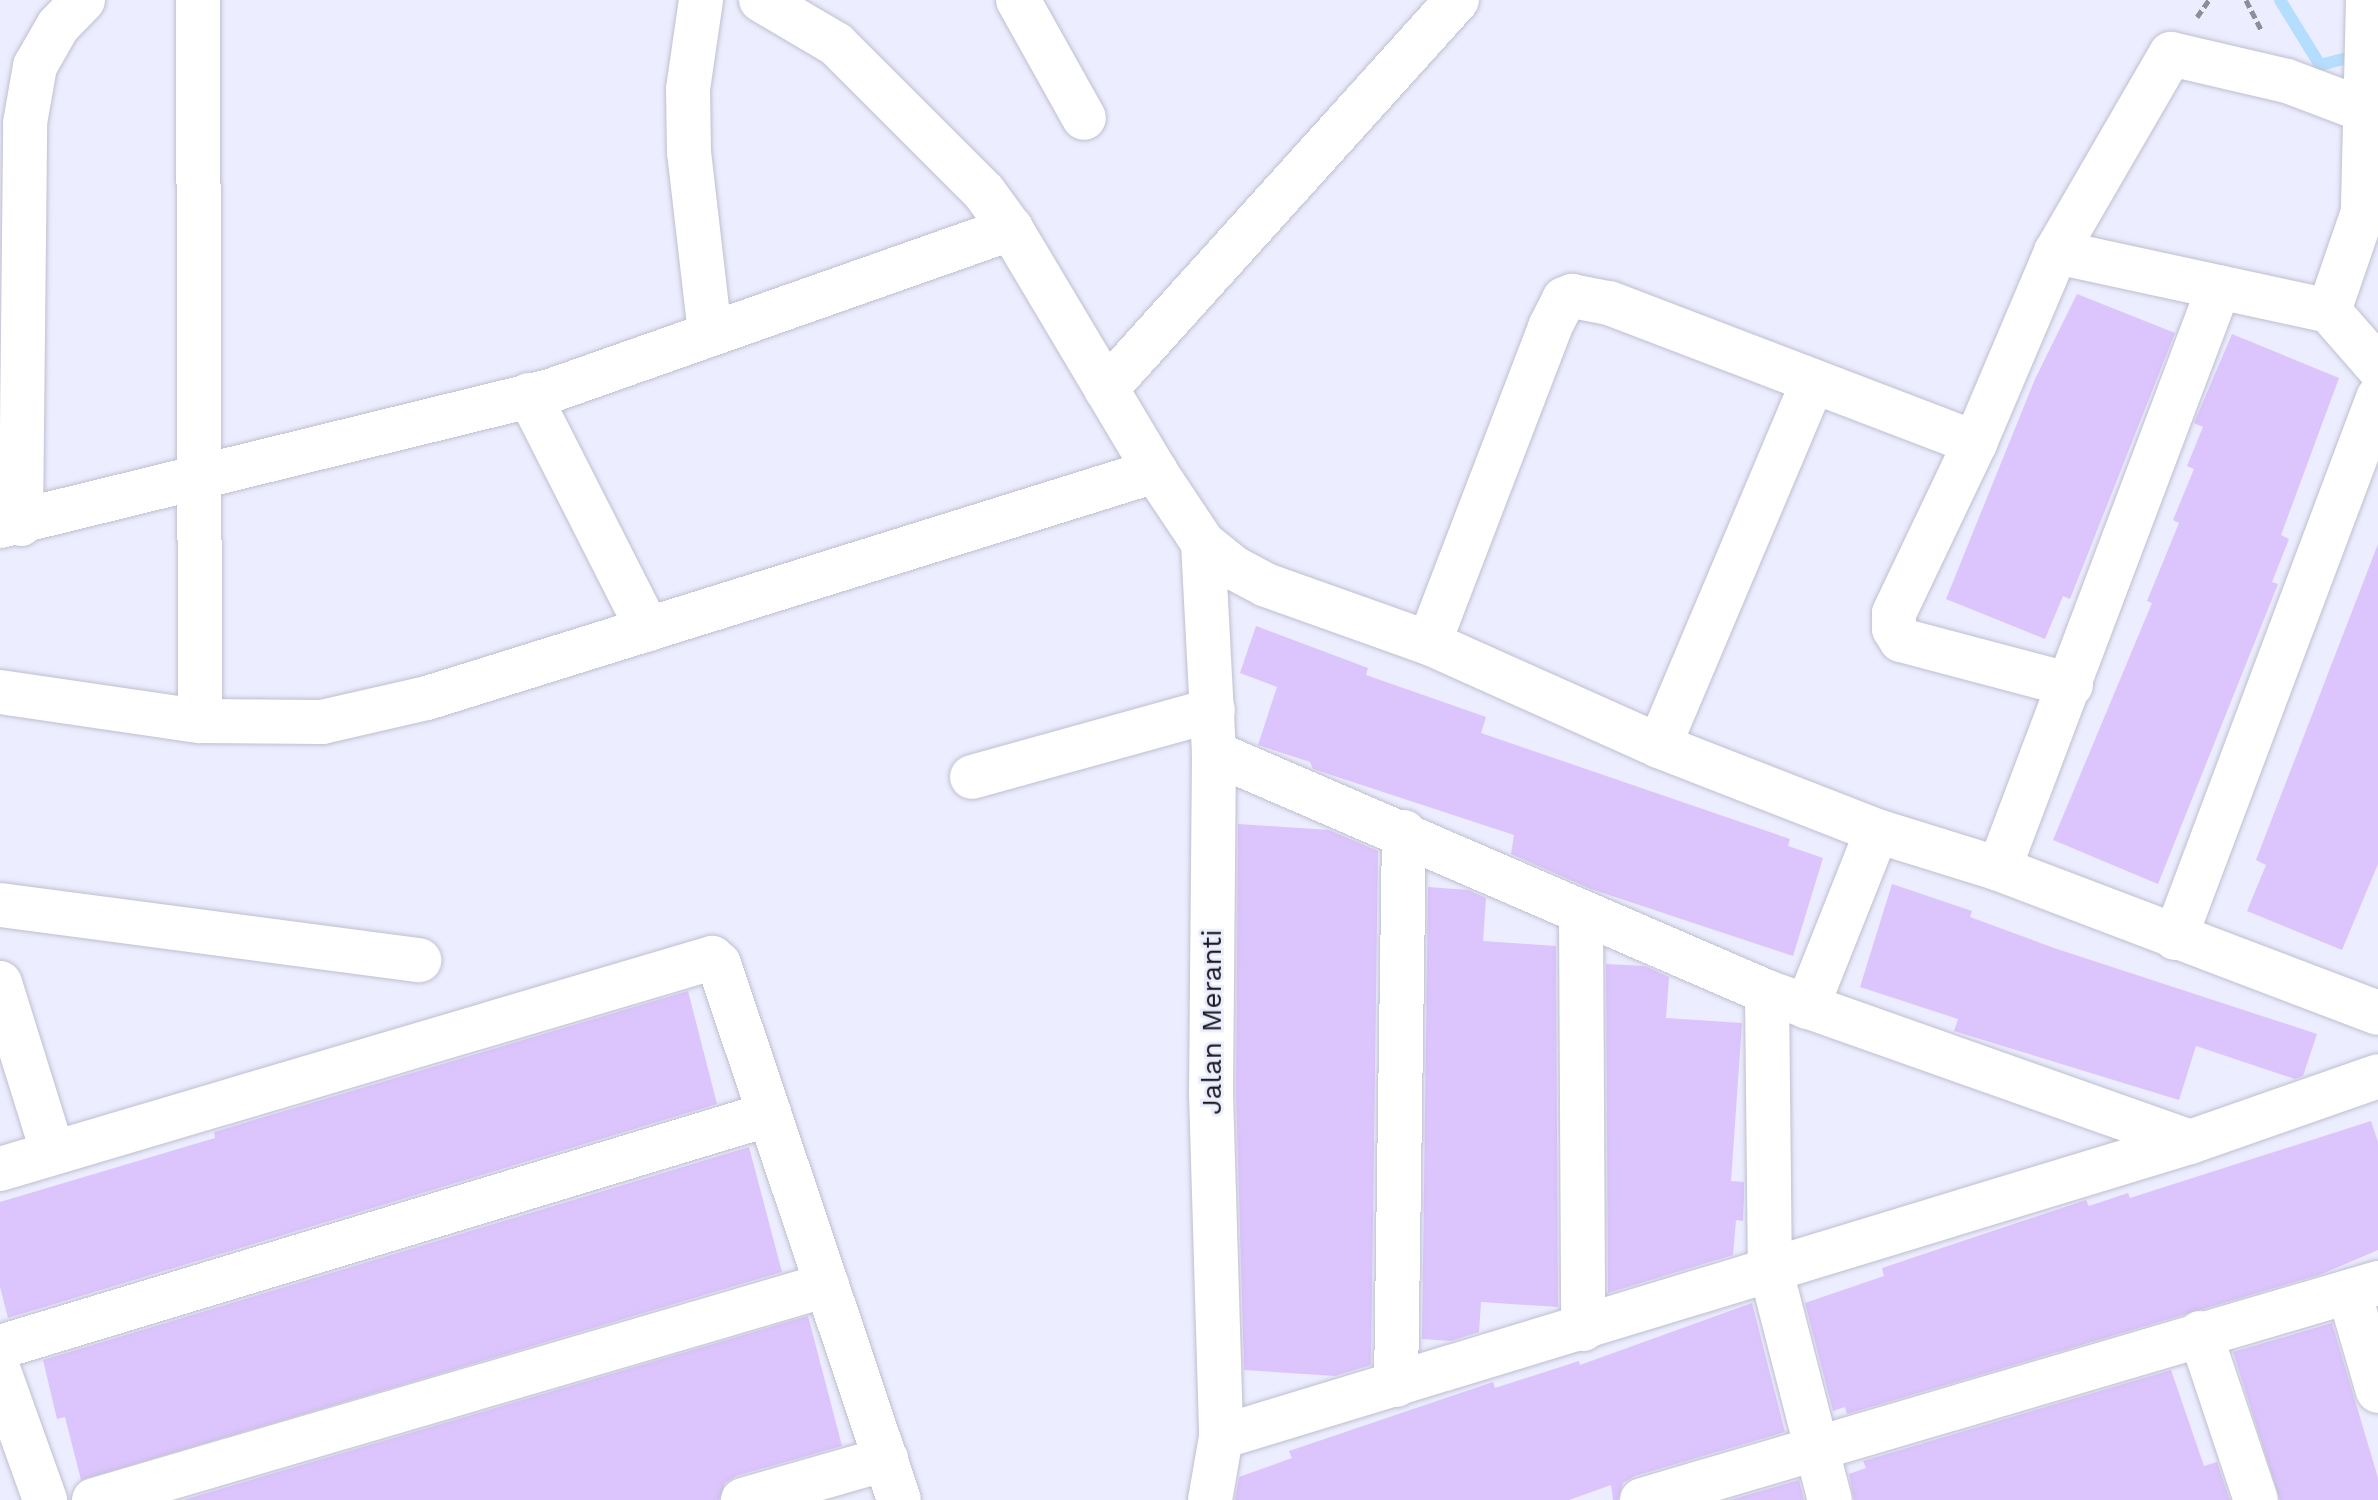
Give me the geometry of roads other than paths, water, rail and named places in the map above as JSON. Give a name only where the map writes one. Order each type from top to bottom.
[{"type":"street","points":[[83,0],[44,48],[29,87],[14,236],[10,525],[529,395],[1011,229]]},
{"type":"street","points":[[198,0],[198,476],[203,616],[200,721]]},
{"type":"street","points":[[701,0],[688,89],[689,152],[710,334]]},
{"type":"street","points":[[761,0],[836,44],[960,164],[1011,229],[1155,471],[1203,543],[1266,585],[1429,643],[1659,746],[1877,831],[1999,869],[2378,1013]]},
{"type":"street","points":[[1018,0],[1084,118]]},
{"type":"street","points":[[1106,389],[1457,0]]},
{"type":"street","points":[[2329,311],[2363,212],[2368,161],[2365,102],[2368,10]]},
{"type":"street","points":[[2071,685],[1901,640],[1894,629],[1894,613],[1975,443],[2056,252],[2171,54],[2365,102]]},
{"type":"street","points":[[2056,252],[2329,311],[2378,367]]},
{"type":"street","points":[[1999,869],[2219,287]]},
{"type":"street","points":[[1429,643],[1564,299],[1589,297],[1609,303],[1975,443]]},
{"type":"street","points":[[1659,746],[1813,381]]},
{"type":"street","points":[[529,395],[648,630]]},
{"type":"street","points":[[2175,938],[2378,398]]},
{"type":"street","points":[[0,692],[200,721],[322,722],[372,712],[648,630],[1155,471]]},
{"type":"street","name":"Jalan Meranti","points":[[1203,543],[1214,753],[1211,1093],[1221,1437],[1210,1500]]},
{"type":"street","points":[[972,777],[1213,710]]},
{"type":"street","points":[[1214,753],[1404,832],[1767,992],[2190,1142]]},
{"type":"street","points":[[1807,1007],[1877,831]]},
{"type":"street","points":[[1396,1385],[1404,832]]},
{"type":"street","points":[[0,905],[419,960]]},
{"type":"street","points":[[1581,912],[1583,1329]]},
{"type":"street","points":[[0,1169],[52,1150],[708,958],[719,964],[899,1500]]},
{"type":"street","points":[[0,983],[52,1150]]},
{"type":"street","points":[[1767,992],[1770,1267],[1813,1449],[1830,1500]]},
{"type":"street","points":[[1221,1437],[1583,1329],[1770,1267],[2190,1142],[2378,1076]]},
{"type":"street","points":[[0,1347],[770,1114]]},
{"type":"street","points":[[94,1500],[827,1285]]},
{"type":"street","points":[[1642,1500],[2363,1287],[2378,1391]]},
{"type":"street","points":[[2200,1333],[2256,1500]]},
{"type":"street","points":[[0,1374],[45,1500]]},
{"type":"street","points":[[743,1500],[886,1459]]},
{"type":"waterway","points":[[2280,0],[2320,65],[2359,55]]}]
